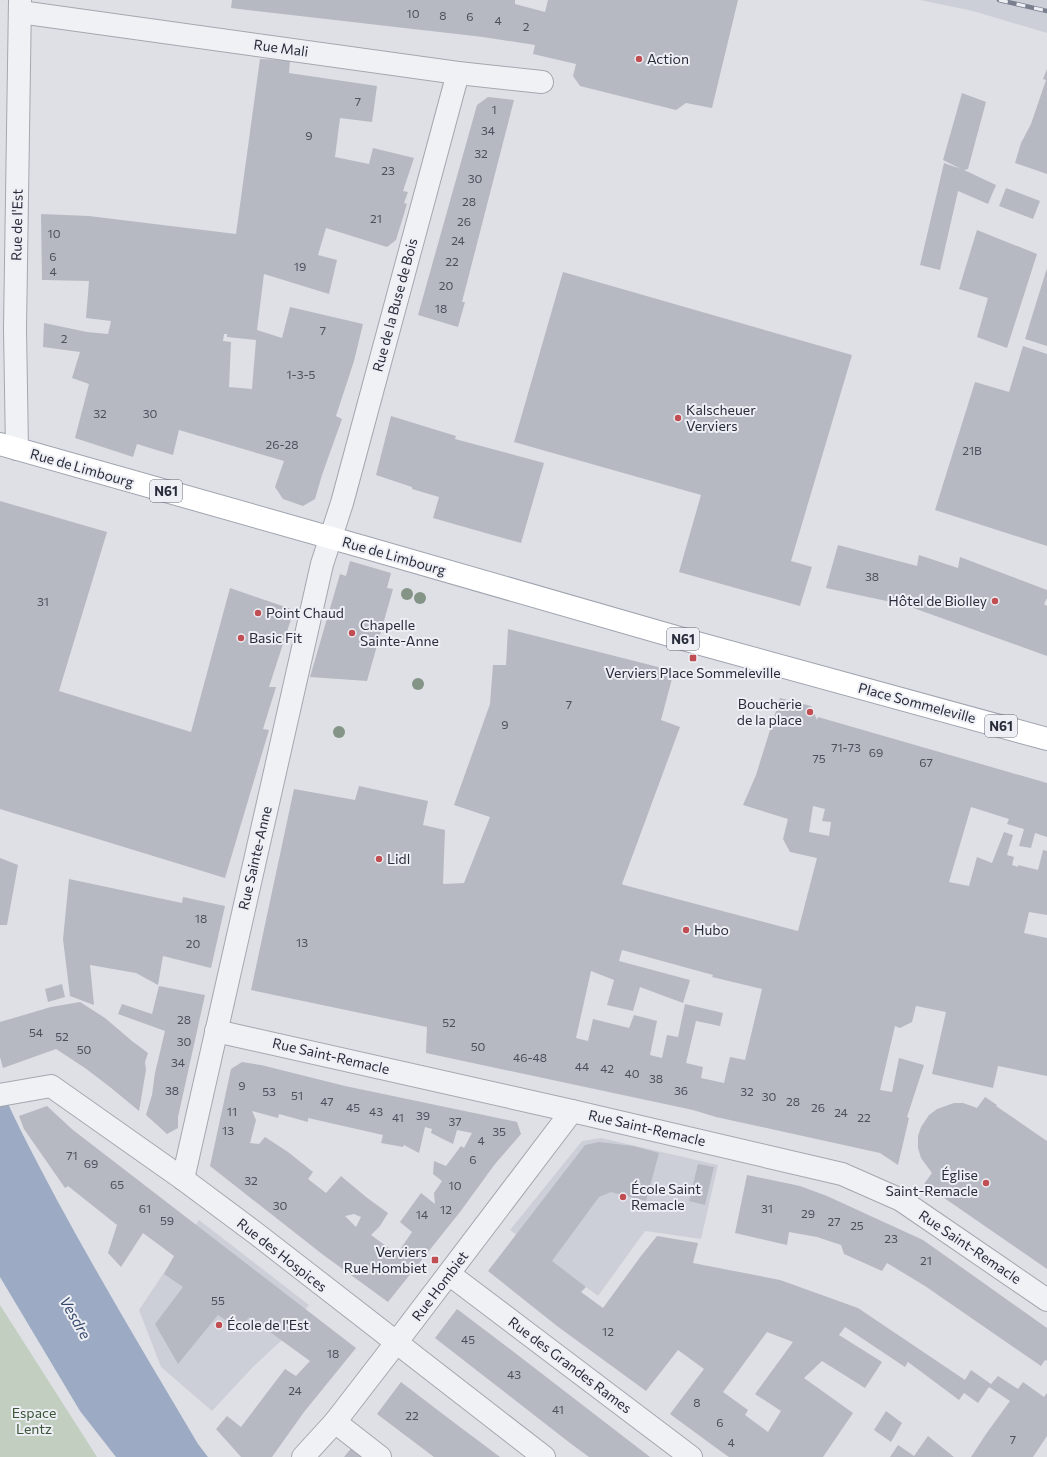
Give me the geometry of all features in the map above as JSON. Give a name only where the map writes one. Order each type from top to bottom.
[{"type":"main road","name":"Rue de Limbourg","points":[[8,447],[787,668]]},
{"type":"main road","name":"Place Sommeleville","points":[[787,668],[1047,740]]},
{"type":"street","name":"Rue Mali","points":[[20,6],[458,72],[542,82]]},
{"type":"street","name":"Rue de l'Est","points":[[8,447],[15,329],[20,6]]},
{"type":"street","name":"Rue de la Buse de Bois","points":[[331,538],[458,72]]},
{"type":"street","name":"Rue Sainte-Anne","points":[[183,1179],[322,564],[331,538]]},
{"type":"street","name":"Rue Saint-Remacle","points":[[216,1030],[572,1110],[842,1174],[901,1200],[1047,1300]]},
{"type":"street","name":"Rue des Hospices","points":[[3,1094],[51,1086],[183,1179],[258,1235],[544,1457]]},
{"type":"street","name":"Rue Hombiet","points":[[303,1457],[334,1422],[396,1343],[572,1110]]},
{"type":"street","name":"Rue des Grandes Rames","points":[[449,1274],[691,1457]]},
{"type":"street","points":[[334,1422],[380,1457]]},
{"type":"shaded area","points":[[920,0],[1047,0],[1047,33],[973,11]]},
{"type":"shaded area","name":"École Saint Remacle","points":[[601,1138],[718,1165],[701,1239],[645,1231],[598,1296],[510,1230],[582,1141]]},
{"type":"shaded area","name":"École de l'Est","points":[[199,1220],[309,1305],[282,1340],[253,1367],[212,1411],[161,1367],[139,1310]]},
{"type":"green space","name":"Espace Lentz","points":[[0,1305],[97,1457],[0,1457]]},
{"type":"water","name":"Vesdre","points":[[0,1086],[27,1143],[74,1231],[198,1444],[208,1457],[116,1457],[80,1411],[0,1277]]},
{"type":"building","name":"Action","points":[[232,0],[515,0],[515,4],[545,12],[548,0],[738,0],[712,108],[686,103],[676,110],[580,86],[573,76],[576,64],[533,54],[535,45],[483,37],[231,8]]},
{"type":"building","points":[[260,59],[290,60],[289,73],[377,86],[372,122],[340,118],[335,157],[369,164],[373,148],[414,158],[403,191],[408,192],[404,203],[407,204],[396,240],[387,247],[326,228],[318,255],[337,260],[329,294],[264,274],[257,330],[282,338],[290,307],[363,324],[354,361],[336,416],[342,419],[315,499],[303,506],[283,499],[275,487],[284,461],[179,430],[173,455],[137,444],[133,457],[75,438],[89,384],[72,378],[80,352],[43,347],[44,323],[87,332],[108,334],[111,321],[86,318],[89,281],[42,280],[41,214],[89,216],[236,234]],"holes":[[[224,334],[227,334],[227,337],[256,340],[252,389],[229,387],[231,342],[223,341]]]},
{"type":"building","points":[[1047,69],[1047,174],[1015,163],[1021,143],[1031,124],[1046,80],[1043,79]]},
{"type":"building","points":[[962,93],[986,102],[968,169],[964,170],[996,185],[988,204],[958,191],[940,270],[920,265],[944,163],[961,169],[943,160]]},
{"type":"building","points":[[488,97],[514,100],[462,302],[465,302],[458,327],[418,315],[477,105]]},
{"type":"building","points":[[1006,188],[1040,201],[1033,219],[999,206]]},
{"type":"building","points":[[977,230],[1037,254],[1007,348],[977,337],[988,298],[959,289]]},
{"type":"building","points":[[1047,268],[1047,346],[1025,339]]},
{"type":"building","name":"Kalscheuer Verviers","points":[[563,272],[852,355],[791,561],[812,567],[800,606],[679,572],[701,495],[514,442]]},
{"type":"building","points":[[1023,346],[1047,354],[1047,546],[935,510],[975,382],[1009,392]]},
{"type":"building","points":[[391,416],[456,436],[455,439],[544,463],[521,543],[433,518],[439,497],[412,489],[412,487],[376,475]]},
{"type":"building","points":[[0,501],[107,532],[59,691],[191,732],[230,588],[294,610],[269,687],[276,687],[263,729],[269,730],[225,878],[0,809]]},
{"type":"building","points":[[838,545],[917,566],[919,555],[958,568],[960,557],[1047,590],[1047,598],[1044,604],[1047,606],[1047,656],[905,605],[826,588]]},
{"type":"building","name":"Chapelle Sainte-Anne","points":[[350,561],[391,573],[387,588],[393,589],[367,681],[310,677],[340,574],[346,576]]},
{"type":"building","points":[[508,629],[674,671],[661,720],[680,727],[622,884],[798,931],[817,858],[790,852],[783,839],[788,819],[743,805],[756,775],[780,698],[811,706],[817,720],[818,717],[1047,783],[1047,837],[1035,833],[1031,848],[1019,846],[1024,829],[1007,824],[1009,819],[971,807],[949,882],[969,886],[977,857],[992,863],[1004,832],[1013,835],[1007,855],[1014,857],[1012,865],[1038,870],[1043,850],[1047,851],[1047,915],[1029,912],[1024,933],[1047,938],[1047,1076],[998,1066],[993,1088],[932,1074],[946,1012],[916,1006],[912,1022],[900,1028],[895,1026],[880,1090],[892,1092],[899,1058],[924,1065],[907,1117],[909,1118],[898,1165],[880,1153],[716,1117],[693,1110],[426,1053],[427,1027],[251,990],[294,789],[355,800],[359,786],[428,801],[423,825],[445,830],[443,883],[464,883],[490,817],[454,805],[490,704],[493,665],[506,665]],"holes":[[[813,806],[825,809],[822,821],[831,822],[829,836],[809,832]],[[622,950],[713,975],[712,977],[762,989],[745,1060],[730,1057],[724,1083],[701,1078],[703,1067],[686,1063],[696,1021],[720,1026],[723,1013],[685,1004],[678,1037],[667,1035],[662,1058],[650,1055],[657,1021],[634,1015],[629,1028],[593,1019],[588,1041],[576,1038],[591,971],[614,980],[607,1005],[633,1011],[640,987],[683,1003],[690,980],[619,961]]]},
{"type":"building","points":[[0,858],[18,865],[7,925],[0,925]]},
{"type":"building","points":[[69,879],[182,903],[183,897],[225,906],[211,968],[163,956],[158,985],[136,973],[90,965],[94,1005],[70,996],[63,939]]},
{"type":"building","points":[[62,984],[65,997],[48,1002],[45,989]]},
{"type":"building","points":[[159,986],[205,995],[178,1117],[178,1128],[167,1134],[146,1115],[152,1095],[155,1073],[165,1031],[118,1014],[122,1004],[152,1014]]},
{"type":"building","points":[[80,1002],[105,1018],[148,1053],[145,1062],[146,1070],[139,1111],[85,1068],[56,1049],[3,1068],[0,1057],[0,1022],[51,1007]]},
{"type":"building","points":[[242,1062],[261,1065],[345,1086],[517,1122],[521,1134],[495,1164],[460,1212],[388,1302],[322,1254],[210,1166],[231,1069]],"holes":[[[252,1111],[278,1118],[279,1114],[308,1122],[308,1118],[383,1135],[381,1143],[403,1147],[404,1145],[419,1153],[425,1127],[432,1129],[431,1133],[453,1144],[457,1130],[472,1133],[464,1148],[461,1146],[446,1166],[434,1161],[433,1174],[442,1181],[434,1193],[435,1204],[421,1193],[400,1222],[412,1232],[397,1254],[371,1235],[380,1226],[388,1213],[341,1176],[326,1193],[308,1179],[313,1172],[288,1152],[265,1137],[259,1144],[250,1143],[256,1120]],[[354,1214],[361,1217],[356,1227],[345,1216]]]},
{"type":"building","name":"Église Saint-Remacle","points":[[985,1097],[1047,1141],[1047,1269],[924,1184],[932,1173],[921,1158],[918,1148],[918,1136],[921,1127],[929,1115],[937,1109],[954,1103],[963,1103],[977,1108]]},
{"type":"building","points":[[47,1106],[73,1130],[356,1348],[304,1412],[272,1457],[241,1457],[216,1429],[227,1416],[241,1427],[285,1369],[296,1376],[310,1361],[249,1317],[240,1330],[218,1315],[178,1364],[155,1324],[183,1287],[164,1274],[174,1256],[143,1233],[121,1267],[108,1253],[117,1225],[68,1186],[65,1188],[24,1129],[19,1116]]},
{"type":"building","points":[[599,1142],[633,1146],[659,1153],[646,1201],[611,1192],[599,1197],[552,1261],[586,1287],[581,1292],[603,1308],[657,1236],[698,1243],[693,1263],[780,1280],[858,1308],[965,1380],[971,1370],[991,1384],[998,1376],[1018,1389],[1023,1382],[1044,1397],[1047,1393],[1047,1436],[1033,1457],[971,1457],[1010,1401],[989,1387],[978,1403],[964,1393],[959,1400],[908,1362],[905,1367],[845,1327],[839,1335],[882,1362],[865,1388],[822,1361],[804,1378],[853,1413],[823,1457],[729,1457],[670,1414],[704,1369],[678,1350],[646,1391],[557,1326],[488,1271],[585,1145]],"holes":[[[767,1332],[793,1342],[755,1394],[781,1411],[768,1432],[745,1415],[748,1410],[723,1392]]]},
{"type":"building","points":[[698,1164],[714,1167],[705,1205],[689,1201]]},
{"type":"building","points":[[747,1175],[800,1186],[827,1196],[923,1240],[1047,1328],[1047,1361],[1045,1360],[1041,1366],[925,1286],[887,1263],[882,1271],[844,1254],[841,1245],[817,1237],[789,1232],[787,1245],[735,1233]]},
{"type":"building","points":[[457,1309],[650,1457],[589,1457],[570,1443],[435,1338]]},
{"type":"building","points":[[401,1382],[500,1457],[434,1457],[377,1414]]},
{"type":"building","points":[[886,1411],[902,1423],[891,1442],[874,1430]]},
{"type":"building","points":[[928,1436],[954,1457],[890,1457],[898,1445],[914,1456]]},
{"type":"building","points":[[353,1446],[366,1457],[344,1457]]},
{"type":"railway","points":[[999,0],[1047,11]]},
{"type":"place","name":"Action","points":[[639,59]]},
{"type":"place","name":"Kalscheuer Verviers","points":[[678,418]]},
{"type":"place","name":"Hôtel de Biolley","points":[[995,601]]},
{"type":"place","name":"Point Chaud","points":[[258,613]]},
{"type":"place","name":"Chapelle Sainte-Anne","points":[[352,633]]},
{"type":"place","name":"Basic Fit","points":[[241,638]]},
{"type":"place","name":"Verviers Place Sommeleville","points":[[693,658]]},
{"type":"place","name":"Boucherie de la place","points":[[810,712]]},
{"type":"place","name":"Lidl","points":[[379,859]]},
{"type":"place","name":"Hubo","points":[[686,930]]},
{"type":"place","name":"Église Saint-Remacle","points":[[986,1183]]},
{"type":"place","name":"École Saint Remacle","points":[[623,1197]]},
{"type":"place","name":"Verviers Rue Hombiet","points":[[435,1260]]},
{"type":"place","name":"École de l'Est","points":[[219,1325]]}]
